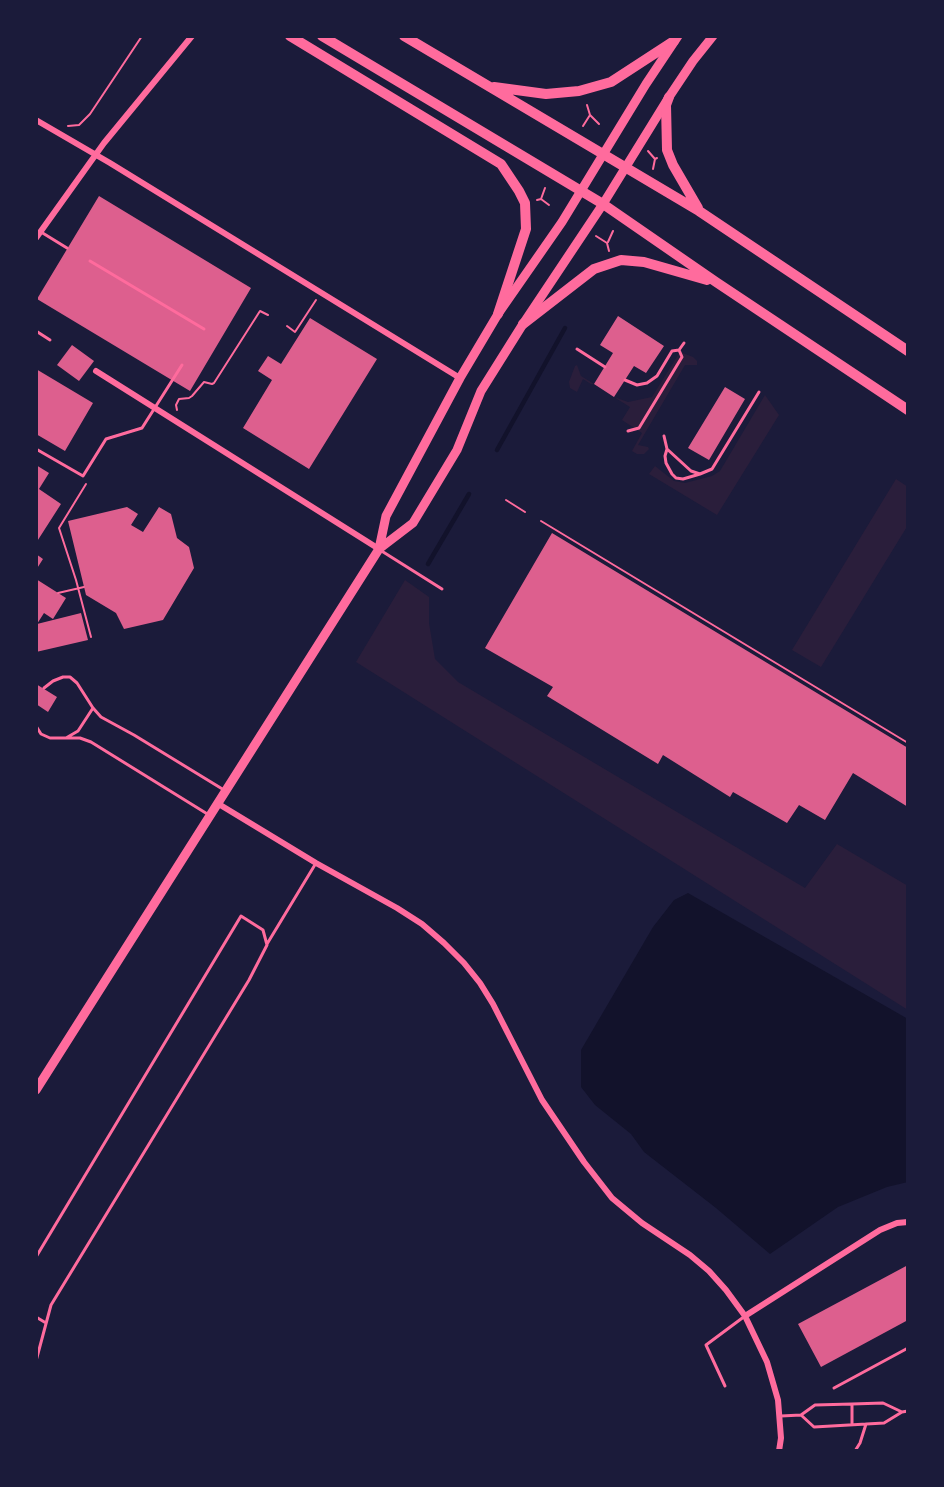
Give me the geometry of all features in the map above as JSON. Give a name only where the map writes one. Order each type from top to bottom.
[{"type":"main road","points":[[290,36],[501,164],[525,203],[526,229],[498,314]]},
{"type":"main road","points":[[322,36],[603,204],[908,410]]},
{"type":"main road","points":[[404,36],[699,211],[908,351]]},
{"type":"main road","points":[[36,1090],[379,549],[413,523],[457,450],[481,391],[603,204],[669,97],[713,36]]},
{"type":"main road","points":[[489,86],[546,94],[579,91],[611,82],[676,38]]},
{"type":"main road","points":[[379,549],[386,516],[460,378],[498,314],[562,222],[676,38]]},
{"type":"main road","points":[[669,97],[666,105],[667,150],[699,211]]},
{"type":"main road","points":[[523,324],[594,269],[621,260],[644,262],[716,282]]},
{"type":"street","points":[[36,238],[96,154],[192,36]]},
{"type":"street","points":[[36,121],[96,154],[460,378]]},
{"type":"street","points":[[96,371],[379,549]]},
{"type":"street","points":[[218,803],[422,924],[464,963],[493,1004],[543,1100],[584,1162],[612,1198],[709,1271],[745,1316],[767,1362],[778,1400],[780,1451]]},
{"type":"street","points":[[745,1316],[880,1230],[897,1223],[908,1222]]},
{"type":"lane","points":[[41,232],[68,248]]},
{"type":"lane","points":[[90,261],[204,329]]},
{"type":"lane","points":[[36,331],[50,340]]},
{"type":"lane","points":[[625,380],[637,385],[647,383],[657,376],[672,351],[679,350],[684,343]]},
{"type":"lane","points":[[577,349],[604,367]]},
{"type":"lane","points":[[628,431],[639,428],[682,357],[679,350]]},
{"type":"lane","points":[[36,449],[83,476],[106,439],[142,428],[182,365]]},
{"type":"lane","points":[[664,436],[667,449],[666,463],[676,478],[682,479],[712,469],[759,392]]},
{"type":"lane","points":[[667,449],[691,471],[700,474]]},
{"type":"lane","points":[[379,549],[442,590]]},
{"type":"lane","points":[[44,688],[63,677],[70,678],[77,683],[101,717],[225,791]]},
{"type":"lane","points":[[64,738],[78,731],[93,708]]},
{"type":"lane","points":[[36,726],[41,734],[50,738],[80,738],[91,742],[210,815]]},
{"type":"lane","points":[[36,1361],[51,1305],[249,980],[316,863]]},
{"type":"lane","points":[[36,1257],[241,916],[263,930],[267,945]]},
{"type":"lane","points":[[725,1386],[706,1345],[745,1316]]},
{"type":"lane","points":[[36,1317],[46,1323]]},
{"type":"lane","points":[[834,1388],[908,1348]]},
{"type":"lane","points":[[780,1416],[801,1415],[815,1406],[852,1404],[883,1403],[902,1412]]},
{"type":"lane","points":[[852,1404],[852,1425]]},
{"type":"lane","points":[[801,1415],[814,1427],[884,1423],[908,1411]]},
{"type":"lane","points":[[855,1451],[866,1424]]},
{"type":"path","points":[[62,123],[74,126],[90,114],[142,36]]},
{"type":"path","points":[[587,105],[590,116],[599,124]]},
{"type":"path","points":[[583,126],[590,116]]},
{"type":"path","points":[[648,151],[655,159]]},
{"type":"path","points":[[655,159],[660,158]]},
{"type":"path","points":[[653,169],[655,159]]},
{"type":"path","points":[[541,199],[545,188]]},
{"type":"path","points":[[533,201],[541,199]]},
{"type":"path","points":[[541,199],[549,205]]},
{"type":"path","points":[[609,257],[607,243],[613,231]]},
{"type":"path","points":[[595,235],[607,243]]},
{"type":"path","points":[[286,326],[295,332],[321,293]]},
{"type":"path","points":[[179,416],[176,405],[179,399],[192,396],[204,382],[214,383],[260,310],[268,315]]},
{"type":"path","points":[[170,405],[176,405]]},
{"type":"path","points":[[86,484],[59,528],[91,637]]},
{"type":"path","points":[[506,500],[525,512]]},
{"type":"path","points":[[541,521],[908,743]]},
{"type":"path","points":[[58,593],[84,587]]},
{"type":"shaded area","points":[[680,352],[693,357],[697,365],[685,365],[638,445],[649,449],[644,454],[637,454],[632,451],[642,433],[622,420],[630,407],[614,397],[628,402],[652,397]]},
{"type":"shaded area","points":[[577,365],[581,376],[594,384],[583,379],[577,392],[570,388],[569,382]]},
{"type":"shaded area","points":[[765,395],[779,415],[717,515],[649,474],[655,466],[674,481],[685,483],[712,476],[720,471]]},
{"type":"shaded area","points":[[896,479],[908,487],[908,525],[821,667],[792,650]]},
{"type":"shaded area","points":[[405,580],[429,597],[429,623],[435,659],[458,682],[805,888],[837,844],[908,886],[908,1010],[356,662]]},
{"type":"shaded area","points":[[688,893],[908,1019],[908,1182],[887,1187],[838,1207],[770,1254],[644,1152],[631,1134],[595,1105],[581,1087],[581,1050],[653,927],[674,900]]},
{"type":"building","points":[[99,196],[251,288],[190,391],[37,299]]},
{"type":"building","points":[[618,316],[664,346],[646,373],[634,366],[614,397],[594,384],[613,353],[600,345]]},
{"type":"building","points":[[310,318],[377,359],[309,469],[243,428],[272,380],[258,371],[268,356],[281,364]]},
{"type":"building","points":[[72,345],[94,361],[79,381],[57,365]]},
{"type":"building","points":[[36,369],[93,403],[65,451],[36,434]]},
{"type":"building","points":[[725,387],[745,399],[709,460],[688,448]]},
{"type":"building","points":[[36,465],[49,473],[39,489],[61,504],[36,543]]},
{"type":"building","points":[[127,507],[138,514],[131,525],[143,532],[159,507],[171,514],[177,538],[189,547],[194,568],[163,620],[124,629],[116,613],[86,595],[68,521]]},
{"type":"building","points":[[552,533],[908,748],[908,807],[853,773],[825,820],[799,805],[787,823],[733,792],[730,797],[663,755],[658,764],[547,696],[553,687],[485,648]]},
{"type":"building","points":[[36,554],[43,559],[36,570]]},
{"type":"building","points":[[36,579],[66,598],[53,619],[44,613],[37,624],[81,613],[88,640],[36,652]]},
{"type":"building","points":[[36,684],[57,697],[48,712],[36,704]]},
{"type":"building","points":[[908,1265],[908,1320],[821,1367],[798,1324]]},
{"type":"waterway","points":[[497,450],[565,328]]},
{"type":"waterway","points":[[428,564],[469,494]]}]
